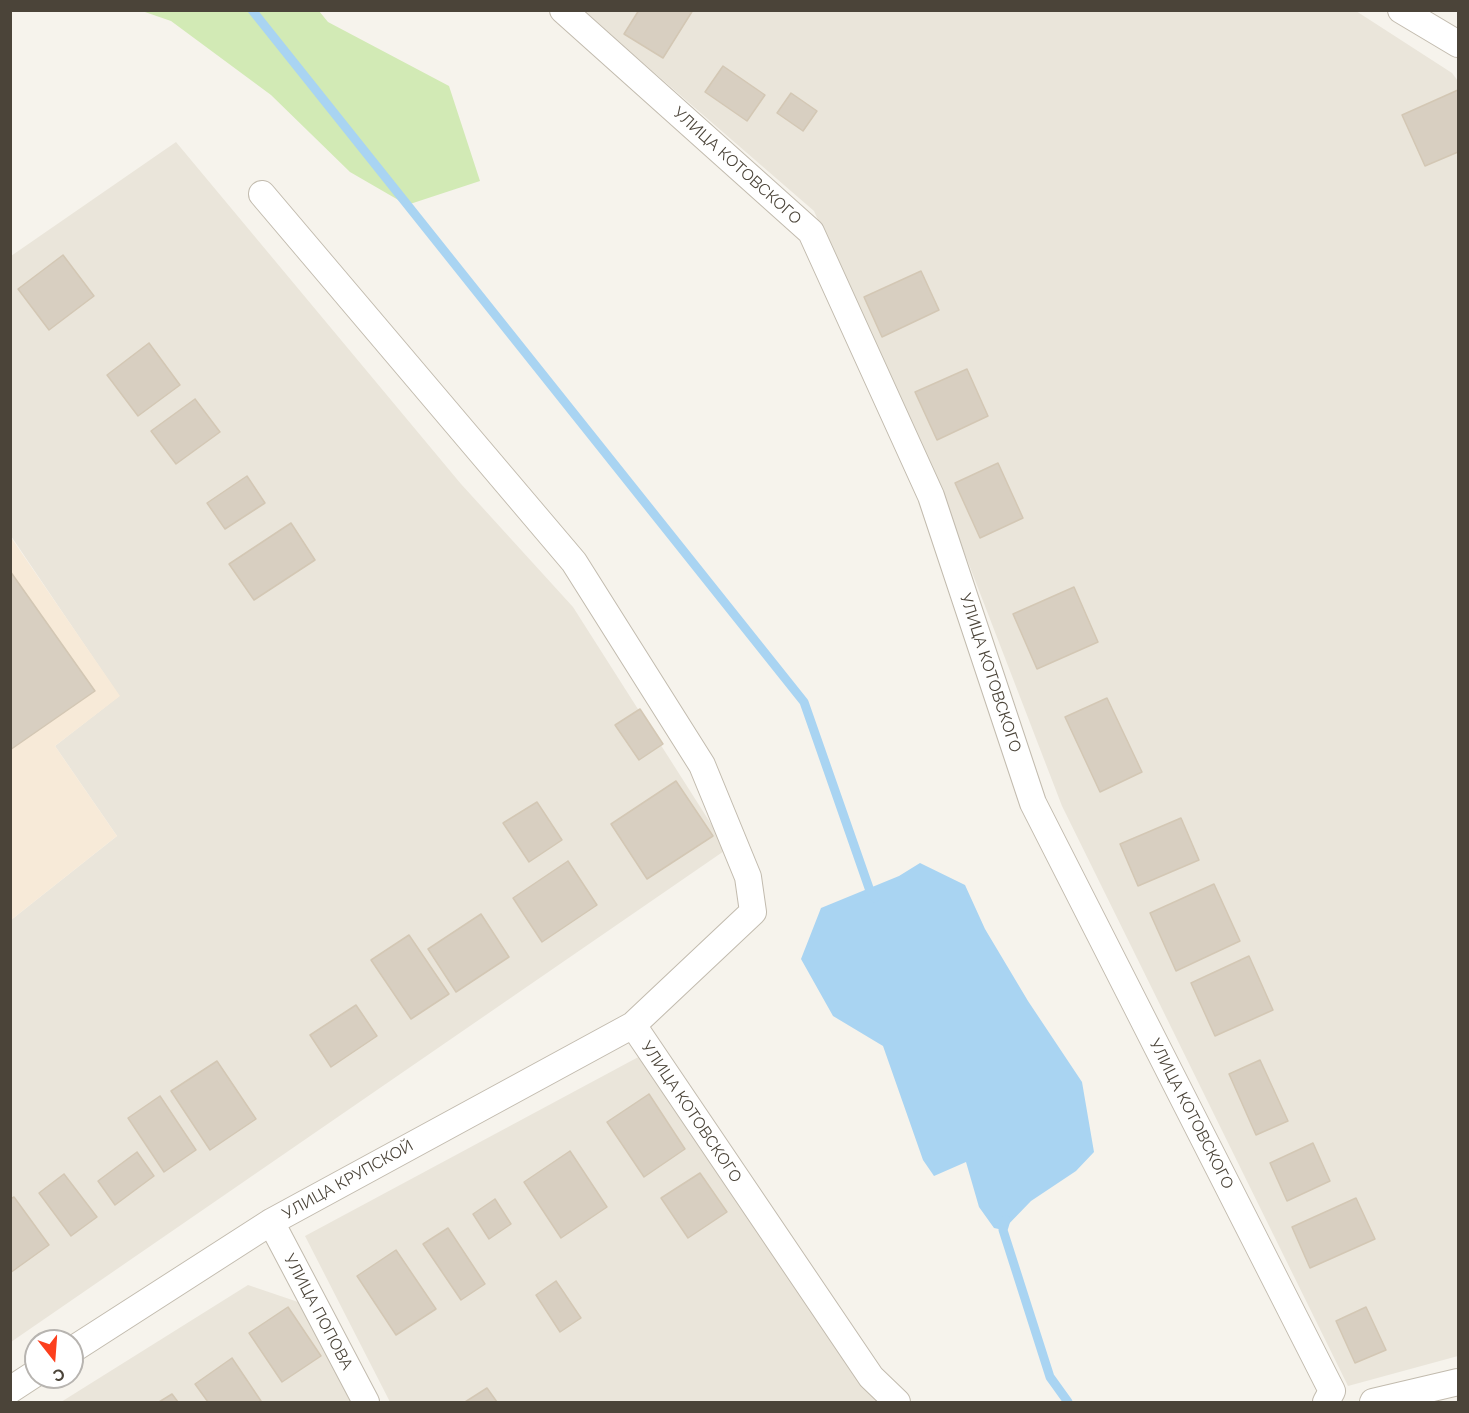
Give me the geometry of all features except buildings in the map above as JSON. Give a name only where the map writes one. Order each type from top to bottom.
[{"type":"street","name":"УЛИЦА КОТОВСКОГО","points":[[563,10],[811,232],[931,496],[1033,803],[1332,1391],[1326,1402]]},
{"type":"street","points":[[1401,10],[1458,44]]},
{"type":"street","name":"УЛИЦА КОТОВСКОГО","points":[[262,194],[573,562],[702,765],[748,877],[753,912],[633,1025],[871,1377],[897,1402]]},
{"type":"street","name":"УЛИЦА КРУПСКОЙ","points":[[84,1342],[271,1222],[633,1025]]},
{"type":"street","name":"УЛИЦА ПОПОВА","points":[[271,1222],[366,1402]]},
{"type":"street","points":[[10,1390],[24,1381]]},
{"type":"street","points":[[1372,1402],[1458,1382]]},
{"type":"shaded area","points":[[583,11],[1356,11],[1452,73],[1458,81],[1458,1356],[1348,1386],[1062,806],[943,497],[814,211]]},
{"type":"shaded area","points":[[176,142],[461,484],[573,607],[727,849],[30,1329],[24,1329],[24,1333],[11,1342],[11,920],[117,836],[55,746],[119,696],[11,536],[11,256]]},
{"type":"shaded area","points":[[10,536],[120,696],[55,746],[117,836],[11,920]]},
{"type":"shaded area","points":[[644,1054],[891,1402],[390,1402],[305,1236]]},
{"type":"shaded area","points":[[248,1285],[304,1304],[353,1402],[61,1402]]},
{"type":"green space","points":[[142,11],[319,11],[328,22],[449,86],[480,181],[407,205],[350,172],[271,95],[171,21]]},
{"type":"water","points":[[920,863],[965,885],[985,929],[1028,1001],[1082,1082],[1094,1152],[1076,1171],[1031,1201],[1003,1230],[994,1228],[979,1207],[966,1162],[934,1176],[923,1160],[883,1046],[833,1016],[801,959],[821,908],[899,876]]},
{"type":"waterway","points":[[252,10],[804,702],[869,888],[875,898]]},
{"type":"waterway","points":[[1006,1220],[1003,1230],[1050,1377],[1068,1402]]}]
